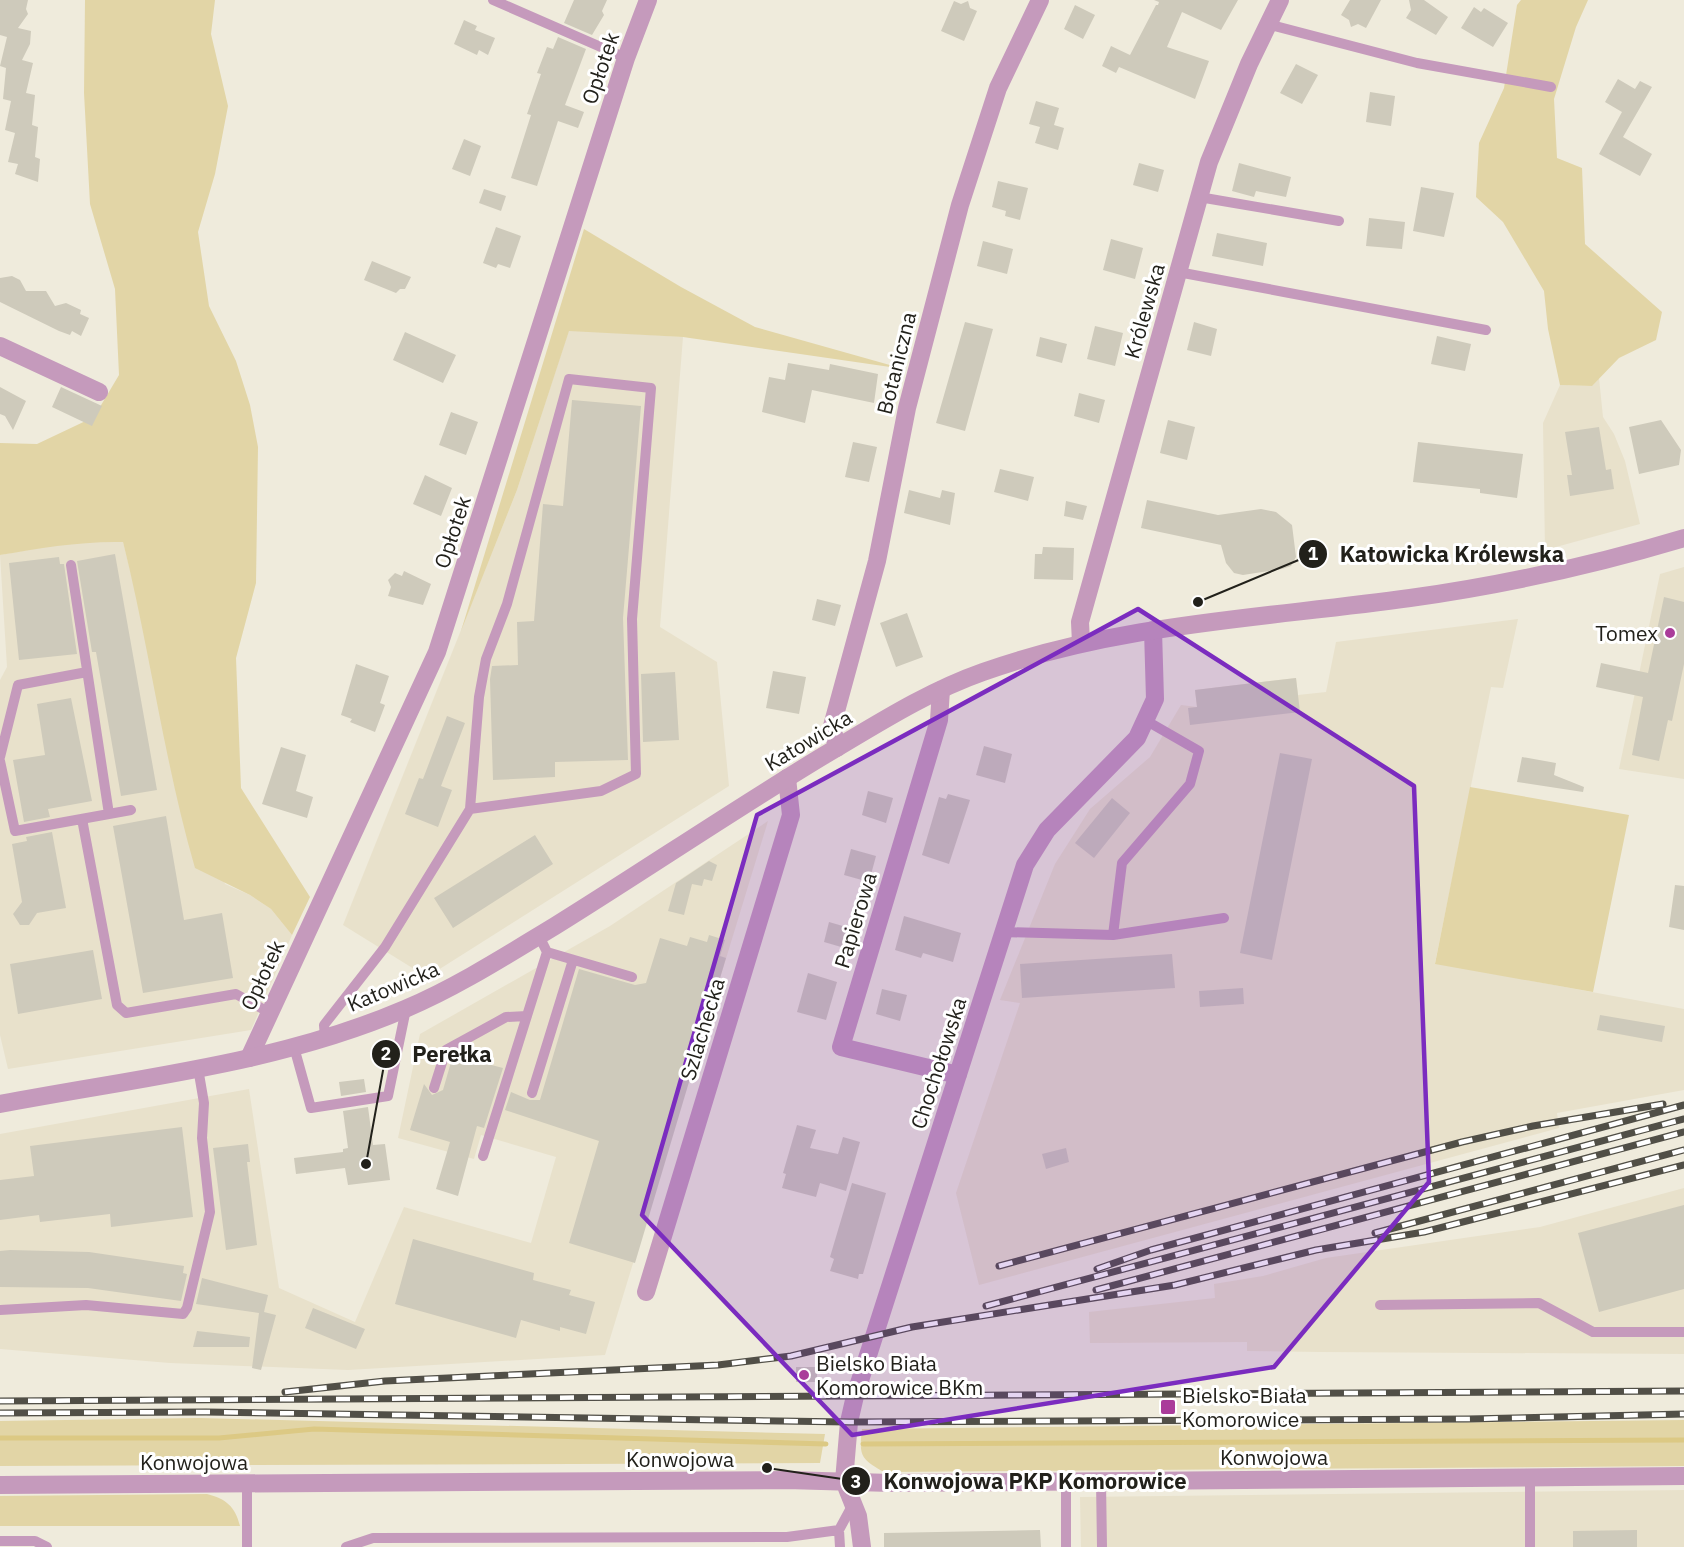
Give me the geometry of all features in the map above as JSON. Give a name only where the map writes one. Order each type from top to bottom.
[{"type":"street","name":"Opłotek","points":[[249,1058],[437,652],[626,58],[648,0]]},
{"type":"street","name":"Botaniczna","points":[[837,748],[832,726],[877,561],[907,408],[960,205],[998,88],[1041,0]]},
{"type":"street","name":"Królewska","points":[[1081,643],[1080,621],[1209,162],[1267,24],[1280,0]]},
{"type":"street","points":[[0,346],[99,392]]},
{"type":"street","name":"Katowicka","points":[[0,1104],[249,1058],[294,1047],[406,1009],[469,977],[543,944],[787,778],[941,690],[979,673],[1049,650],[1153,630],[1515,582],[1628,555],[1684,538]]},
{"type":"street","name":"Chochołowska","points":[[862,1547],[853,1504],[844,1480],[849,1422],[855,1396],[1025,865],[1047,830],[1137,738],[1155,699],[1153,630]]},
{"type":"street","name":"Papierowa","points":[[941,690],[939,720],[841,1047],[958,1075]]},
{"type":"street","name":"Szlachecka","points":[[646,1292],[791,815],[787,778]]},
{"type":"street","name":"Konwojowa","points":[[0,1485],[844,1480],[1101,1481],[1684,1476]]},
{"type":"lane","points":[[493,0],[626,58]]},
{"type":"lane","points":[[1267,24],[1416,63],[1551,87]]},
{"type":"lane","points":[[1199,197],[1339,221]]},
{"type":"lane","points":[[1178,272],[1486,330]]},
{"type":"lane","points":[[325,1037],[324,1025],[385,947],[470,809],[479,697],[486,659],[507,604],[569,379],[651,388],[632,619],[636,774],[601,791],[470,809]]},
{"type":"lane","points":[[71,565],[109,814]]},
{"type":"lane","points":[[87,672],[18,685],[0,759],[15,831],[132,810]]},
{"type":"lane","points":[[1113,935],[1122,863],[1190,784],[1199,751],[1145,720]]},
{"type":"lane","points":[[82,819],[117,1005],[126,1013],[236,994],[270,1013]]},
{"type":"lane","points":[[1003,932],[1113,935],[1224,918]]},
{"type":"lane","points":[[483,1156],[527,1016],[543,944],[573,960],[632,977]]},
{"type":"lane","points":[[532,1093],[573,960]]},
{"type":"lane","points":[[294,1047],[311,1108],[388,1096],[406,1009]]},
{"type":"lane","points":[[434,1088],[446,1050],[506,1017],[527,1016]]},
{"type":"lane","points":[[0,1310],[86,1305],[183,1314],[188,1308],[210,1212],[202,1138],[204,1103],[198,1068]]},
{"type":"lane","points":[[1380,1305],[1539,1303],[1593,1332],[1684,1332]]},
{"type":"lane","points":[[1530,1477],[1530,1547]]},
{"type":"lane","points":[[1065,1481],[1066,1547]]},
{"type":"lane","points":[[1101,1481],[1102,1547]]},
{"type":"lane","points":[[247,1484],[247,1547]]},
{"type":"lane","points":[[840,1547],[839,1530],[853,1504]]},
{"type":"lane","points":[[346,1547],[374,1538],[788,1542],[839,1530]]},
{"type":"lane","points":[[0,1541],[35,1541],[47,1547]]},
{"type":"highlighted area","points":[[1138,609],[1414,786],[1429,1182],[1274,1367],[852,1435],[642,1215],[757,815]]},
{"type":"shaded area","points":[[85,0],[215,0],[211,34],[228,106],[215,174],[198,232],[209,306],[236,361],[250,405],[258,447],[256,583],[236,658],[241,788],[310,897],[292,935],[271,909],[250,895],[195,868],[174,787],[123,542],[76,544],[0,555],[0,443],[37,444],[94,417],[119,375],[115,289],[90,204],[84,93]]},
{"type":"shaded area","points":[[1521,0],[1588,0],[1576,27],[1554,99],[1557,158],[1582,168],[1585,244],[1662,312],[1656,340],[1619,358],[1592,386],[1560,385],[1548,329],[1544,291],[1503,222],[1476,197],[1479,143],[1504,88],[1517,5]]},
{"type":"shaded area","points":[[584,229],[681,287],[755,327],[904,369],[683,337],[569,331],[517,490],[461,631]]},
{"type":"shaded area","points":[[569,330],[683,337],[660,627],[717,662],[729,786],[427,977],[343,925],[517,490]]},
{"type":"shaded area","points":[[1599,378],[1603,417],[1614,434],[1625,461],[1640,524],[1545,550],[1543,423],[1560,385],[1591,386]]},
{"type":"shaded area","points":[[100,541],[123,542],[143,622],[225,884],[250,895],[271,909],[292,935],[251,1030],[8,1069],[0,1035],[0,680],[7,667],[0,555],[49,546]]},
{"type":"shaded area","points":[[1684,567],[1684,779],[1619,769],[1660,574]]},
{"type":"shaded area","points":[[1518,619],[1503,688],[1491,687],[1435,963],[1684,1009],[1684,1090],[1557,1113],[1559,1128],[979,1285],[956,1193],[1020,1003],[1000,1000],[1055,864],[1090,809],[1150,757],[1181,705],[1197,707],[1195,690],[1296,678],[1298,695],[1326,692],[1336,642]]},
{"type":"shaded area","points":[[1470,787],[1629,815],[1593,992],[1435,964]]},
{"type":"shaded area","points":[[768,821],[605,1355],[348,1370],[170,1363],[0,1349],[0,1134],[249,1089],[279,1288],[355,1322],[404,1207],[531,1243],[556,1157],[481,1135],[474,1159],[398,1138],[420,1034],[610,926]]},
{"type":"shaded area","points":[[1684,1188],[1684,1354],[1247,1351],[1247,1342],[1090,1343],[1089,1312],[1215,1298],[1214,1284],[1263,1276],[1326,1258],[1540,1227]]},
{"type":"shaded area","points":[[199,1418],[825,1434],[820,1463],[0,1466],[0,1421]]},
{"type":"shaded area","points":[[1684,1420],[1684,1466],[884,1472],[866,1460],[861,1451],[862,1429]]},
{"type":"shaded area","points":[[1684,1490],[1684,1547],[1081,1547],[1080,1497]]},
{"type":"shaded area","points":[[207,1494],[229,1504],[240,1526],[0,1526],[0,1496]]},
{"type":"building","points":[[0,0],[28,0],[26,9],[28,14],[18,28],[31,31],[30,44],[22,60],[33,63],[26,93],[35,95],[32,125],[38,127],[35,157],[40,159],[38,182],[15,174],[18,164],[8,162],[15,133],[5,130],[11,101],[3,99],[6,68],[0,66],[7,37],[0,35]]},
{"type":"building","points":[[574,0],[607,0],[602,11],[604,15],[592,35],[564,23]]},
{"type":"building","points":[[1154,0],[1238,0],[1221,30],[1182,12],[1167,47],[1209,61],[1195,99],[1119,67],[1116,73],[1102,66],[1111,46],[1130,55],[1158,5],[1159,2]]},
{"type":"building","points":[[1350,0],[1381,0],[1366,28],[1358,24],[1351,27],[1349,20],[1341,15]]},
{"type":"building","points":[[1409,0],[1424,0],[1448,17],[1436,35],[1406,18],[1411,10]]},
{"type":"building","points":[[954,1],[961,4],[968,1],[970,8],[977,11],[964,41],[941,31]]},
{"type":"building","points":[[1075,5],[1095,15],[1083,39],[1064,29]]},
{"type":"building","points":[[1474,7],[1481,12],[1484,8],[1508,23],[1493,47],[1461,28]]},
{"type":"building","points":[[464,20],[477,26],[475,30],[495,38],[488,55],[479,50],[477,55],[454,44]]},
{"type":"building","points":[[558,37],[586,49],[565,105],[584,112],[578,128],[558,121],[537,186],[511,178],[531,115],[527,114],[541,74],[537,73],[547,47],[553,49]]},
{"type":"building","points":[[1296,64],[1318,75],[1302,104],[1280,93]]},
{"type":"building","points":[[1618,79],[1635,89],[1640,81],[1652,87],[1623,137],[1652,154],[1640,176],[1599,154],[1622,112],[1605,102]]},
{"type":"building","points":[[1370,92],[1395,96],[1391,126],[1366,122]]},
{"type":"building","points":[[1036,101],[1059,108],[1054,125],[1064,128],[1058,150],[1035,143],[1040,127],[1029,124]]},
{"type":"building","points":[[464,139],[481,146],[470,176],[452,169]]},
{"type":"building","points":[[1139,163],[1164,170],[1158,192],[1133,185]]},
{"type":"building","points":[[1239,163],[1291,177],[1286,197],[1256,191],[1254,197],[1232,191]]},
{"type":"building","points":[[998,181],[1028,188],[1020,220],[1005,216],[1006,211],[992,207]]},
{"type":"building","points":[[1421,187],[1454,193],[1444,237],[1413,231]]},
{"type":"building","points":[[484,189],[506,196],[501,211],[479,203]]},
{"type":"building","points":[[1369,218],[1405,222],[1402,249],[1366,246]]},
{"type":"building","points":[[496,227],[521,236],[510,268],[498,264],[496,268],[483,263]]},
{"type":"building","points":[[1217,233],[1267,243],[1263,266],[1212,256]]},
{"type":"building","points":[[1111,239],[1143,248],[1135,279],[1103,270]]},
{"type":"building","points":[[983,241],[1013,249],[1007,274],[977,266]]},
{"type":"building","points":[[372,261],[411,277],[405,289],[400,289],[396,293],[364,280]]},
{"type":"building","points":[[12,276],[20,280],[26,291],[46,291],[55,306],[66,303],[81,310],[80,314],[89,318],[81,336],[72,331],[70,335],[59,331],[0,302],[0,278]]},
{"type":"building","points":[[965,322],[993,329],[965,431],[936,423]]},
{"type":"building","points":[[1194,322],[1217,329],[1211,356],[1187,350]]},
{"type":"building","points":[[1095,326],[1123,333],[1115,366],[1087,359]]},
{"type":"building","points":[[405,332],[456,355],[443,383],[393,360]]},
{"type":"building","points":[[1437,336],[1471,344],[1465,371],[1431,364]]},
{"type":"building","points":[[1040,337],[1067,344],[1062,363],[1036,356]]},
{"type":"building","points":[[788,363],[829,370],[830,364],[878,374],[874,403],[812,390],[805,423],[762,412],[769,377],[785,380]]},
{"type":"building","points":[[0,387],[26,401],[13,430],[5,416],[0,414]]},
{"type":"building","points":[[61,387],[102,406],[92,426],[52,407]]},
{"type":"building","points":[[1079,393],[1105,400],[1099,423],[1074,416]]},
{"type":"building","points":[[572,400],[641,406],[623,618],[628,760],[555,762],[555,777],[493,780],[490,679],[492,666],[518,665],[517,622],[534,621],[543,504],[563,506]]},
{"type":"building","points":[[451,412],[478,422],[466,455],[439,445]]},
{"type":"building","points":[[1168,420],[1195,427],[1187,460],[1160,453]]},
{"type":"building","points":[[1661,420],[1681,450],[1679,465],[1639,474],[1629,427]]},
{"type":"building","points":[[1599,427],[1606,470],[1611,469],[1614,489],[1570,496],[1567,475],[1572,475],[1565,432]]},
{"type":"building","points":[[853,442],[877,447],[869,482],[845,477]]},
{"type":"building","points":[[1418,442],[1523,454],[1517,498],[1480,493],[1480,489],[1413,482]]},
{"type":"building","points":[[1000,469],[1034,477],[1028,501],[994,492]]},
{"type":"building","points":[[425,475],[452,488],[441,516],[413,504]]},
{"type":"building","points":[[909,490],[940,498],[942,490],[955,493],[950,525],[904,513]]},
{"type":"building","points":[[1147,500],[1218,515],[1261,509],[1276,512],[1292,525],[1296,557],[1291,566],[1282,569],[1243,575],[1234,573],[1226,563],[1221,545],[1141,528]]},
{"type":"building","points":[[1066,501],[1087,506],[1083,520],[1064,516]]},
{"type":"building","points":[[1043,547],[1074,548],[1073,580],[1034,579],[1035,554],[1042,554]]},
{"type":"building","points":[[115,554],[157,790],[121,796],[96,652],[92,652],[77,561]]},
{"type":"building","points":[[59,557],[60,564],[64,564],[77,654],[19,660],[9,563]]},
{"type":"building","points":[[404,571],[431,584],[423,605],[388,596],[391,587],[388,580],[395,573],[402,576]]},
{"type":"building","name":"Tomex","points":[[1664,597],[1684,602],[1684,664],[1672,721],[1668,720],[1659,761],[1632,755],[1643,697],[1596,687],[1601,663],[1648,673]]},
{"type":"building","points":[[817,599],[841,605],[835,626],[812,620]]},
{"type":"building","points":[[907,613],[923,657],[896,667],[880,623]]},
{"type":"building","points":[[356,664],[389,676],[380,703],[385,705],[375,732],[350,722],[352,719],[341,715]]},
{"type":"building","points":[[773,671],[806,677],[799,714],[766,708]]},
{"type":"building","points":[[675,672],[679,740],[643,742],[641,674]]},
{"type":"building","points":[[1296,678],[1300,712],[1190,725],[1188,708],[1197,707],[1195,690]]},
{"type":"building","points":[[71,698],[92,801],[48,809],[50,817],[24,822],[13,760],[45,755],[37,704]]},
{"type":"building","points":[[447,716],[465,723],[441,786],[452,790],[438,827],[405,814],[419,778],[423,779]]},
{"type":"building","points":[[984,746],[1012,754],[1005,783],[976,775]]},
{"type":"building","points":[[281,747],[306,755],[296,791],[313,797],[307,818],[262,804]]},
{"type":"building","points":[[1280,753],[1312,759],[1272,960],[1240,953]]},
{"type":"building","points":[[1522,757],[1556,763],[1554,775],[1584,787],[1583,792],[1517,782]]},
{"type":"building","points":[[868,791],[893,798],[886,823],[862,815]]},
{"type":"building","points":[[948,794],[970,800],[949,864],[922,855],[939,797],[946,799]]},
{"type":"building","points":[[1112,798],[1130,813],[1094,858],[1075,843]]},
{"type":"building","points":[[166,816],[184,920],[222,913],[233,978],[143,993],[113,826]]},
{"type":"building","points":[[52,832],[66,908],[37,913],[29,925],[20,925],[13,914],[22,902],[12,844],[27,841],[26,837]]},
{"type":"building","points":[[535,835],[553,864],[453,928],[434,898]]},
{"type":"building","points":[[851,849],[876,856],[869,882],[844,875]]},
{"type":"building","points":[[709,861],[717,865],[712,881],[704,879],[702,886],[692,884],[684,915],[668,911],[676,883]]},
{"type":"building","points":[[1675,885],[1684,886],[1684,930],[1669,927]]},
{"type":"building","points":[[904,916],[961,933],[953,962],[923,953],[921,958],[895,950]]},
{"type":"building","points":[[829,922],[853,929],[848,949],[824,942]]},
{"type":"building","points":[[709,935],[725,940],[720,956],[726,958],[635,1263],[569,1243],[599,1141],[505,1110],[511,1092],[530,1100],[540,1100],[579,969],[635,985],[646,983],[660,938],[687,946],[690,937],[707,942]]},
{"type":"building","points":[[93,950],[102,999],[18,1014],[10,964]]},
{"type":"building","points":[[1172,954],[1175,988],[1022,998],[1020,964]]},
{"type":"building","points":[[808,973],[837,982],[826,1020],[797,1012]]},
{"type":"building","points":[[1243,988],[1244,1004],[1200,1007],[1199,991]]},
{"type":"building","points":[[882,989],[907,995],[900,1021],[876,1014]]},
{"type":"building","points":[[1600,1015],[1665,1026],[1662,1042],[1597,1030]]},
{"type":"building","points":[[453,1055],[503,1068],[484,1128],[477,1126],[458,1196],[436,1189],[450,1142],[410,1130],[424,1084],[432,1095],[443,1090]]},
{"type":"building","points":[[364,1079],[366,1092],[341,1096],[339,1082]]},
{"type":"building","points":[[368,1107],[373,1145],[385,1144],[390,1180],[348,1185],[345,1168],[296,1174],[294,1158],[343,1152],[343,1149],[348,1148],[343,1111]]},
{"type":"building","points":[[797,1125],[816,1130],[810,1148],[838,1154],[843,1137],[860,1142],[846,1191],[820,1183],[816,1197],[782,1188],[786,1174],[783,1173]]},
{"type":"building","points":[[182,1127],[193,1217],[111,1227],[110,1214],[40,1222],[39,1215],[0,1220],[0,1180],[34,1176],[30,1146]]},
{"type":"building","points":[[248,1144],[250,1162],[247,1162],[257,1245],[226,1250],[213,1148]]},
{"type":"building","points":[[1066,1148],[1069,1162],[1046,1169],[1042,1154]]},
{"type":"building","points":[[852,1183],[886,1193],[863,1274],[859,1274],[858,1279],[830,1271],[834,1259],[830,1257]]},
{"type":"building","points":[[1684,1205],[1684,1289],[1599,1312],[1578,1233]]},
{"type":"building","points":[[413,1239],[534,1273],[533,1280],[571,1290],[569,1295],[595,1302],[586,1334],[560,1327],[560,1331],[521,1320],[516,1338],[395,1304]]},
{"type":"building","points":[[0,1251],[89,1252],[184,1266],[183,1273],[187,1274],[181,1301],[88,1288],[0,1287]]},
{"type":"building","points":[[202,1278],[268,1295],[264,1312],[276,1315],[261,1370],[252,1368],[259,1313],[196,1304]]},
{"type":"building","points":[[313,1308],[365,1329],[356,1349],[305,1328]]},
{"type":"building","points":[[197,1331],[250,1337],[249,1347],[193,1347]]},
{"type":"building","name":"Bielsko Biała Komorowice BKm","points":[[796,1367],[817,1367],[817,1382],[796,1382]]},
{"type":"building","points":[[1040,1530],[1041,1547],[884,1547],[884,1533]]},
{"type":"building","points":[[1637,1530],[1637,1547],[1573,1547],[1573,1531]]},
{"type":"waterway","points":[[0,1438],[219,1438],[314,1429],[826,1444]]},
{"type":"waterway","points":[[863,1444],[1684,1440]]},
{"type":"railway","points":[[999,1266],[1462,1142],[1533,1126],[1663,1104]]},
{"type":"railway","points":[[1097,1269],[1151,1250],[1684,1105]]},
{"type":"railway","points":[[986,1306],[1684,1119]]},
{"type":"railway","points":[[1096,1290],[1684,1132]]},
{"type":"railway","points":[[1375,1233],[1684,1150]]},
{"type":"railway","points":[[285,1392],[385,1381],[718,1365],[791,1356],[912,1327],[1175,1285],[1316,1250],[1424,1232],[1684,1165]]},
{"type":"railway","points":[[0,1401],[1684,1391]]},
{"type":"railway","points":[[0,1413],[206,1412],[849,1422],[1468,1419],[1684,1414]]},
{"type":"place","name":"Katowicka Królewska","points":[[1198,602]]},
{"type":"place","name":"Tomex","points":[[1670,633]]},
{"type":"place","name":"Perełka","points":[[366,1164]]},
{"type":"place","name":"Bielsko Biała Komorowice BKm","points":[[804,1375]]},
{"type":"place","name":"Bielsko-Biała Komorowice","points":[[1168,1407]]},
{"type":"place","name":"Konwojowa PKP Komorowice","points":[[767,1468]]}]
